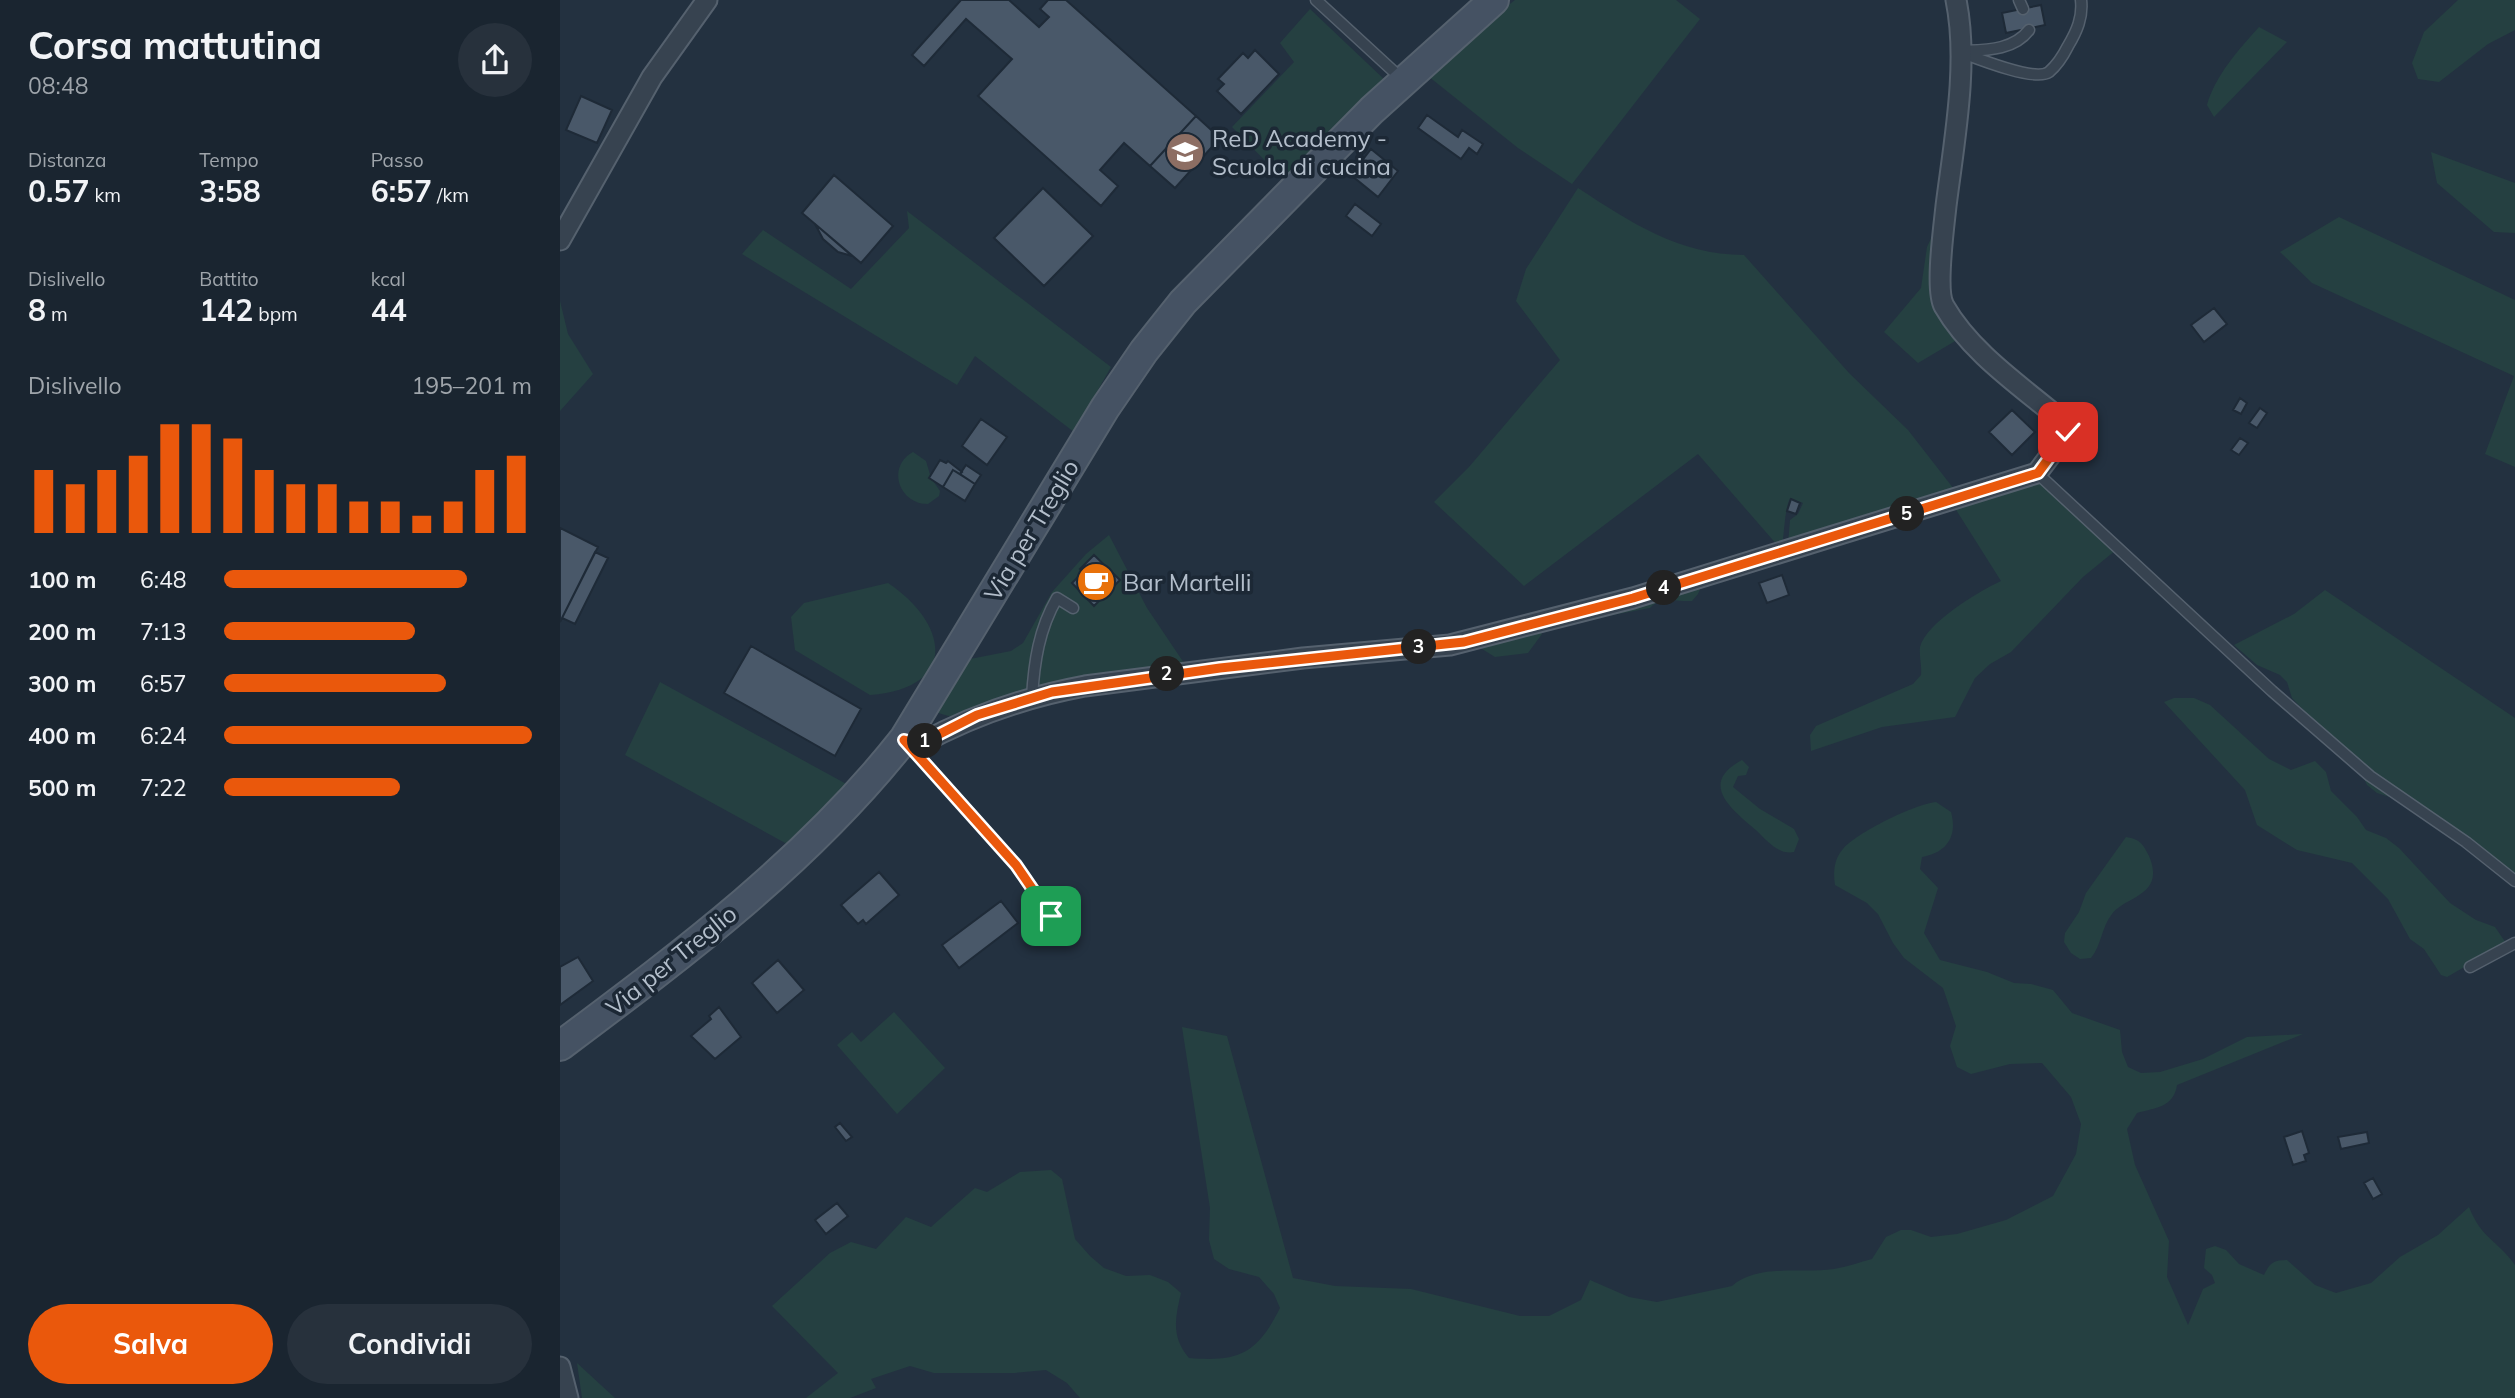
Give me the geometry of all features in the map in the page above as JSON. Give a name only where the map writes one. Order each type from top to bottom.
[{"type":"main road","name":"Via per Treglio","points":[[560,1046],[690,946],[776,875],[826,830],[868,785],[904,740],[1105,408],[1144,351],[1183,302],[1403,81],[1494,0]]},
{"type":"street","points":[[560,240],[652,77],[707,0]]},
{"type":"street","points":[[904,740],[920,744],[977,715],[1032,698],[1085,686],[1303,658],[1450,645],[1633,598],[2038,473],[2068,432],[2062,420],[1975,347],[1942,304],[1941,253],[1960,52],[1956,0]]},
{"type":"street","points":[[560,1367],[568,1398]]},
{"type":"lane","points":[[1316,0],[1403,81]]},
{"type":"lane","points":[[1960,52],[2005,68],[2041,76],[2049,72],[2076,32],[2082,12],[2081,0]]},
{"type":"lane","points":[[1960,52],[2009,45],[2029,30]]},
{"type":"lane","points":[[2038,473],[2272,691],[2370,776],[2466,842],[2515,881]]},
{"type":"lane","points":[[1032,698],[1034,667],[1044,620],[1057,598],[1073,608]]},
{"type":"lane","points":[[904,740],[1016,865],[1051,916]]},
{"type":"lane","points":[[2470,967],[2515,943]]},
{"type":"green space","points":[[1515,0],[1676,0],[1700,19],[1572,184],[1518,148],[1423,72]]},
{"type":"green space","points":[[2458,0],[2515,0],[2515,30],[2488,44],[2439,82],[2418,79],[2412,63],[2424,32]]},
{"type":"green space","points":[[1310,9],[1386,81],[1285,181],[1232,127],[1294,62],[1280,43]]},
{"type":"green space","points":[[2259,27],[2287,42],[2214,117],[2207,105],[2216,84],[2236,54]]},
{"type":"green space","points":[[2431,152],[2515,183],[2515,233],[2494,232],[2437,183]]},
{"type":"green space","points":[[1578,188],[1636,224],[1677,243],[1720,254],[1744,255],[1849,373],[1908,430],[1957,493],[1788,544],[1790,520],[1798,514],[1803,503],[1790,498],[1782,545],[1778,546],[1698,454],[1524,586],[1434,502],[1469,467],[1560,360],[1516,301],[1526,269]]},
{"type":"green space","points":[[907,211],[1111,367],[1074,432],[975,356],[957,385],[742,254],[763,230],[851,289],[909,228]]},
{"type":"green space","points":[[2339,217],[2515,300],[2515,467],[2485,454],[2514,376],[2312,283],[2280,252]]},
{"type":"green space","points":[[1935,230],[1937,247],[1962,337],[1918,363],[1884,332],[1921,288],[1927,247]]},
{"type":"green space","points":[[560,301],[568,334],[593,374],[560,411]]},
{"type":"green space","points":[[913,452],[926,461],[931,478],[940,491],[939,496],[928,504],[910,498],[903,492],[900,484],[900,466]]},
{"type":"green space","points":[[2036,479],[2116,550],[2083,577],[2011,652],[1990,664],[1975,678],[1955,717],[1882,727],[1811,751],[1810,735],[1816,726],[1913,684],[1921,675],[1920,647],[1932,628],[1967,600],[2001,581],[1953,505]]},
{"type":"green space","points":[[1109,535],[1147,608],[1186,666],[1072,684],[952,717],[935,712],[970,659],[1011,651],[1023,643],[1052,592],[1086,554]]},
{"type":"green space","points":[[1703,582],[1692,601],[1664,601],[1650,608],[1539,629],[1542,634],[1528,653],[1495,657],[1471,642]]},
{"type":"green space","points":[[888,583],[908,599],[933,635],[935,652],[931,667],[919,680],[899,690],[870,695],[795,650],[791,617],[804,603]]},
{"type":"green space","points":[[2325,590],[2515,718],[2515,878],[2399,800],[2377,793],[2367,785],[2359,768],[2292,698],[2287,682],[2280,675],[2257,665],[2234,645],[2294,614]]},
{"type":"green space","points":[[660,682],[850,786],[787,844],[625,755]]},
{"type":"green space","points":[[2174,698],[2194,698],[2210,705],[2269,759],[2291,770],[2315,761],[2326,772],[2331,791],[2366,830],[2386,838],[2399,848],[2450,903],[2476,920],[2495,927],[2506,943],[2447,977],[2441,975],[2424,949],[2410,939],[2388,899],[2352,863],[2297,850],[2257,825],[2245,790],[2164,702]]},
{"type":"green space","points":[[1742,760],[1749,767],[1746,775],[1738,776],[1733,787],[1760,809],[1794,829],[1799,839],[1794,852],[1783,851],[1774,846],[1738,814],[1724,797],[1722,778]]},
{"type":"green space","points":[[1936,802],[1951,812],[1953,829],[1944,848],[1922,857],[1920,869],[1938,888],[1924,933],[1940,960],[1987,972],[2014,983],[2053,990],[2072,1013],[2120,1030],[2122,1052],[2128,1067],[2141,1073],[2160,1072],[2203,1059],[2247,1037],[2303,1034],[2177,1085],[2168,1102],[2137,1113],[2127,1129],[2135,1165],[2169,1241],[2167,1277],[2188,1325],[2203,1289],[2215,1283],[2212,1275],[2204,1268],[2206,1249],[2215,1246],[2226,1250],[2239,1264],[2264,1275],[2273,1263],[2287,1260],[2315,1285],[2336,1293],[2371,1283],[2400,1257],[2438,1235],[2469,1207],[2479,1226],[2515,1265],[2515,1398],[1080,1398],[1067,1383],[1046,1370],[1014,1373],[934,1373],[910,1366],[871,1379],[876,1388],[850,1398],[806,1398],[838,1373],[772,1306],[830,1253],[851,1242],[876,1249],[906,1217],[931,1227],[975,1188],[987,1192],[1020,1172],[1051,1170],[1062,1179],[1075,1239],[1104,1268],[1126,1276],[1150,1275],[1168,1282],[1181,1293],[1176,1327],[1179,1342],[1189,1358],[1234,1356],[1254,1345],[1272,1324],[1280,1308],[1274,1294],[1259,1277],[1229,1269],[1214,1259],[1209,1240],[1210,1208],[1182,1027],[1227,1036],[1293,1278],[1335,1286],[1411,1289],[1520,1316],[1549,1316],[1581,1300],[1590,1280],[1629,1297],[1657,1302],[1732,1286],[1754,1274],[1849,1266],[1872,1259],[1886,1237],[1901,1230],[1911,1230],[1931,1237],[1957,1234],[2006,1220],[2053,1196],[2076,1154],[2081,1124],[2071,1097],[2042,1063],[2010,1064],[1971,1074],[1957,1067],[1950,1046],[1956,1026],[1943,988],[1904,958],[1878,914],[1867,903],[1835,885],[1836,861],[1850,842],[1901,814]]},
{"type":"green space","points":[[2126,837],[2138,841],[2145,848],[2153,869],[2152,879],[2142,893],[2112,914],[2091,958],[2080,959],[2071,953],[2064,942],[2065,933],[2079,912],[2086,893]]},
{"type":"green space","points":[[894,1012],[945,1068],[897,1114],[837,1045],[852,1032],[861,1042]]},
{"type":"green space","points":[[577,1363],[615,1398],[582,1398]]},
{"type":"building","points":[[961,0],[1009,0],[1039,27],[1049,17],[1040,9],[1048,0],[1066,0],[1196,116],[1150,166],[1124,143],[1100,170],[1118,186],[1101,206],[978,96],[1012,59],[966,19],[924,66],[912,55]]},
{"type":"building","points":[[2041,5],[2045,25],[2006,33],[2002,13]]},
{"type":"building","points":[[1255,50],[1279,74],[1241,114],[1217,91],[1224,84],[1218,79],[1243,53],[1248,58]]},
{"type":"building","points":[[581,96],[612,110],[597,143],[566,130]]},
{"type":"building","points":[[1427,115],[1458,137],[1462,130],[1483,144],[1477,154],[1469,148],[1461,159],[1418,128]]},
{"type":"building","name":"ReD Academy - Scuola di cucina","points":[[1196,116],[1220,138],[1175,188],[1150,166]]},
{"type":"building","points":[[1371,149],[1398,171],[1378,197],[1351,175]]},
{"type":"building","points":[[834,175],[893,226],[861,263],[802,213]]},
{"type":"building","points":[[1043,188],[1093,236],[1044,286],[994,238]]},
{"type":"building","points":[[1355,204],[1381,224],[1372,236],[1346,216]]},
{"type":"building","points":[[815,224],[852,256],[838,252],[823,239]]},
{"type":"building","points":[[2214,308],[2227,324],[2204,342],[2191,325]]},
{"type":"building","points":[[2240,398],[2247,403],[2241,414],[2233,410]]},
{"type":"building","points":[[2260,408],[2267,413],[2257,428],[2249,423]]},
{"type":"building","points":[[2012,410],[2035,432],[2012,455],[1989,432]]},
{"type":"building","points":[[981,419],[1007,437],[987,465],[962,446]]},
{"type":"building","points":[[2240,438],[2248,443],[2239,455],[2231,450]]},
{"type":"building","points":[[940,460],[946,463],[948,461],[962,472],[960,474],[953,470],[943,487],[929,478]]},
{"type":"building","points":[[966,465],[981,475],[975,484],[960,474]]},
{"type":"building","points":[[953,470],[975,484],[965,501],[943,487]]},
{"type":"building","points":[[1791,499],[1800,503],[1796,514],[1787,511]]},
{"type":"building","points":[[560,528],[598,547],[560,622]]},
{"type":"building","points":[[595,552],[608,558],[575,624],[562,618]]},
{"type":"building","name":"Bar Martelli","points":[[1094,555],[1120,580],[1094,606],[1072,583],[1083,572],[1080,569]]},
{"type":"building","points":[[1782,575],[1789,595],[1767,603],[1759,583]]},
{"type":"building","points":[[751,646],[861,709],[835,756],[724,693]]},
{"type":"building","points":[[879,872],[899,895],[866,924],[863,920],[858,924],[841,905]]},
{"type":"building","points":[[1001,901],[1018,923],[959,968],[942,945]]},
{"type":"building","points":[[578,957],[593,981],[560,1005],[560,967]]},
{"type":"building","points":[[778,960],[804,990],[777,1013],[752,983]]},
{"type":"building","points":[[719,1007],[741,1037],[715,1059],[691,1036],[711,1019],[709,1016]]},
{"type":"building","points":[[840,1123],[852,1137],[846,1141],[835,1127]]},
{"type":"building","points":[[2302,1131],[2309,1153],[2304,1155],[2306,1161],[2293,1165],[2284,1137]]},
{"type":"building","points":[[2367,1132],[2369,1143],[2341,1149],[2338,1137]]},
{"type":"building","points":[[2373,1178],[2382,1194],[2373,1199],[2364,1183]]},
{"type":"building","points":[[837,1203],[848,1216],[826,1234],[815,1220]]},
{"type":"place","name":"ReD Academy - Scuola di cucina","points":[[1185,152]]},
{"type":"place","name":"Bar Martelli","points":[[1096,582]]},
{"type":"route","points":[[1051,916],[1016,865],[904,740],[920,744],[977,715],[1052,692],[1175,673],[1450,645],[1633,598],[2038,473],[2068,432]]}]
